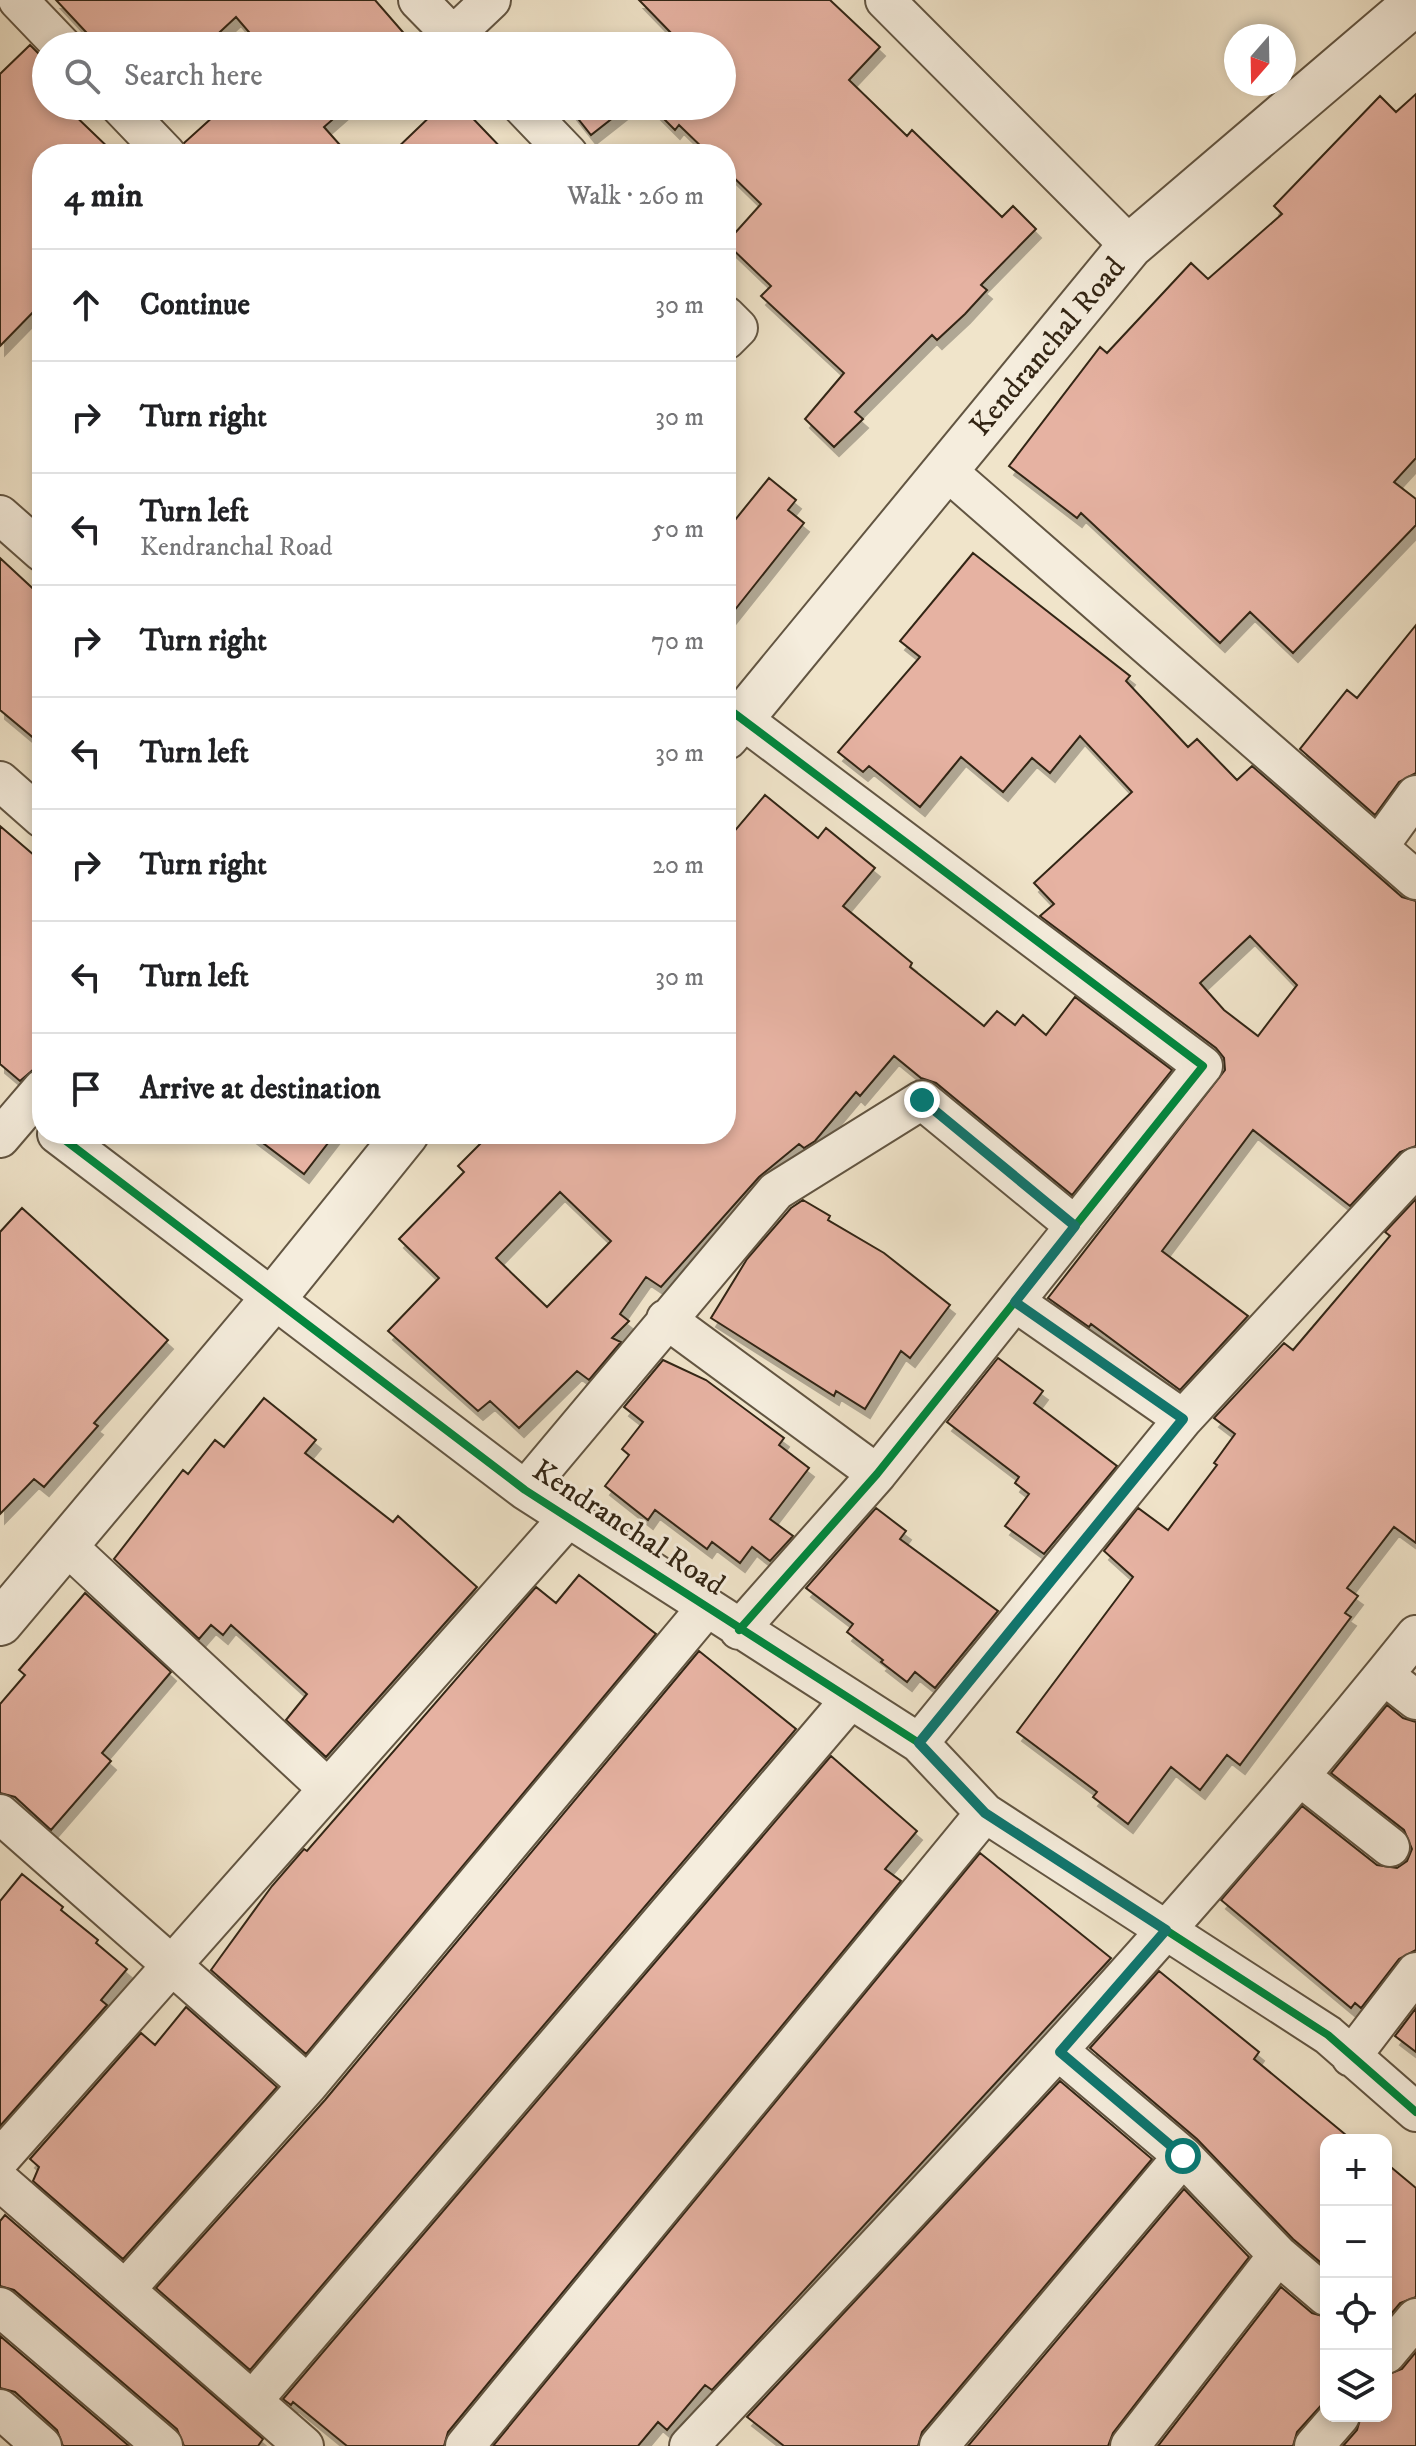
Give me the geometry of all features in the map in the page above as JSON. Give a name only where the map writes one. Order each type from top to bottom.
[{"type":"street","points":[[18,0],[49,32]]},
{"type":"street","points":[[418,0],[449,32]]},
{"type":"street","points":[[465,32],[491,0]]},
{"type":"street","points":[[885,0],[1130,246]]},
{"type":"street","name":"Kendranchal Road","points":[[736,715],[946,470],[1130,246],[1416,2]]},
{"type":"street","points":[[133,120],[156,144]]},
{"type":"street","points":[[535,120],[558,144]]},
{"type":"street","points":[[946,470],[1416,880]]},
{"type":"street","points":[[0,515],[32,543]]},
{"type":"street","points":[[736,725],[1203,1066],[877,1474],[739,1630]]},
{"type":"street","points":[[0,781],[32,809]]},
{"type":"street","points":[[1379,846],[1416,795]]},
{"type":"street","points":[[525,1490],[776,1191],[922,1100],[1075,1226]]},
{"type":"street","points":[[0,1138],[27,1103]]},
{"type":"street","name":"Kendranchal Road","points":[[70,1144],[525,1490],[919,1743],[985,1813],[1278,2000],[1328,2035],[1416,2112]]},
{"type":"street","points":[[0,1623],[272,1300],[398,1144]]},
{"type":"street","points":[[919,1743],[1183,1419],[1416,1167]]},
{"type":"street","points":[[1015,1302],[1183,1419]]},
{"type":"street","points":[[666,1319],[877,1474]]},
{"type":"street","points":[[0,2159],[569,1517]]},
{"type":"street","points":[[66,1545],[327,1788]]},
{"type":"street","points":[[126,2289],[308,2085],[707,1607]]},
{"type":"street","points":[[689,2446],[1060,2052],[1302,1778],[1416,1635]]},
{"type":"street","points":[[1384,1675],[1416,1700]]},
{"type":"street","points":[[254,2399],[850,1700]]},
{"type":"street","points":[[1302,1778],[1390,1847]]},
{"type":"street","points":[[465,2446],[985,1813]]},
{"type":"street","points":[[0,1814],[174,1963],[308,2085]]},
{"type":"street","points":[[1351,2057],[1416,1972]]},
{"type":"street","points":[[1060,2052],[1183,2156],[1278,2255],[1320,2291]]},
{"type":"street","points":[[939,2446],[1183,2156]]},
{"type":"street","points":[[0,2181],[254,2399],[304,2446]]},
{"type":"street","points":[[1130,2446],[1278,2255]]},
{"type":"street","points":[[0,2307],[163,2446]]},
{"type":"street","points":[[1388,2350],[1416,2318]]},
{"type":"street","points":[[0,2409],[42,2446]]},
{"type":"street","points":[[1314,2446],[1335,2422]]},
{"type":"building","points":[[56,0],[375,0],[403,32],[249,32],[236,17],[220,32],[86,32]]},
{"type":"building","points":[[639,0],[830,0],[880,47],[849,80],[907,136],[912,130],[1002,217],[1013,206],[1036,229],[981,285],[987,290],[965,314],[937,340],[932,335],[855,412],[863,419],[834,447],[805,419],[844,373],[761,296],[771,286],[736,253],[736,232],[761,204],[736,180],[736,144],[699,144],[679,125],[675,130],[665,120],[736,120],[736,32],[670,32]]},
{"type":"building","points":[[30,45],[32,120],[80,120],[105,144],[32,144],[32,313],[0,346],[0,74]]},
{"type":"building","points":[[1416,94],[1416,458],[1394,482],[1416,499],[1416,525],[1293,653],[1250,612],[1220,643],[1081,513],[1077,518],[1009,466],[1100,347],[1107,353],[1191,263],[1208,279],[1282,214],[1274,206],[1380,96],[1396,112]]},
{"type":"building","points":[[209,120],[332,120],[324,127],[339,144],[184,144]]},
{"type":"building","points":[[426,120],[474,120],[497,144],[401,144]]},
{"type":"building","points":[[579,120],[610,120],[591,135]]},
{"type":"building","points":[[769,478],[796,500],[788,510],[804,523],[736,608],[736,519]]},
{"type":"building","points":[[973,553],[1130,676],[1126,681],[1188,747],[1197,739],[1237,780],[1252,766],[1402,897],[1416,901],[1416,1146],[1400,1152],[1350,1206],[1253,1130],[1162,1251],[1248,1316],[1180,1390],[1091,1324],[1089,1327],[1048,1298],[1225,1070],[1224,1058],[1216,1048],[1040,916],[1054,904],[1034,883],[1132,792],[1080,736],[1050,773],[1032,758],[1003,792],[961,757],[920,807],[869,766],[863,772],[838,752],[920,657],[900,641]],"holes":[[[1250,936],[1297,985],[1258,1036],[1224,1010],[1200,983]]]},
{"type":"building","points":[[0,558],[32,588],[32,737],[0,710]]},
{"type":"building","points":[[1416,625],[1416,773],[1399,782],[1375,815],[1300,749],[1347,690],[1357,698]]},
{"type":"building","points":[[765,795],[818,838],[826,828],[875,868],[843,906],[912,963],[910,967],[984,1026],[997,1011],[1015,1025],[1023,1015],[1046,1035],[1075,997],[1172,1070],[1072,1195],[936,1083],[921,1078],[894,1056],[860,1096],[856,1092],[815,1141],[804,1148],[799,1144],[759,1177],[661,1287],[646,1277],[620,1314],[629,1321],[612,1338],[621,1342],[589,1380],[577,1371],[519,1428],[490,1401],[478,1411],[388,1331],[439,1278],[399,1239],[464,1172],[458,1166],[480,1144],[736,1144],[736,829]],"holes":[[[560,1192],[611,1241],[547,1307],[496,1258]]]},
{"type":"building","points":[[0,826],[32,853],[32,1071],[20,1081],[0,1064]]},
{"type":"building","points":[[264,1144],[327,1144],[304,1174]]},
{"type":"building","points":[[1416,1199],[1416,1543],[1394,1527],[1347,1588],[1358,1596],[1345,1613],[1351,1617],[1240,1765],[1227,1755],[1200,1790],[1171,1767],[1128,1824],[1093,1797],[1097,1792],[1017,1732],[1133,1577],[1104,1551],[1138,1508],[1168,1530],[1217,1465],[1214,1463],[1235,1434],[1214,1418],[1284,1343],[1293,1350],[1390,1236],[1385,1232]]},
{"type":"building","points":[[803,1200],[830,1216],[828,1220],[884,1253],[950,1305],[910,1358],[901,1351],[865,1409],[836,1391],[834,1396],[711,1318],[747,1259],[791,1208]]},
{"type":"building","points":[[22,1208],[168,1340],[94,1423],[98,1426],[44,1487],[34,1479],[0,1514],[0,1232]]},
{"type":"building","points":[[998,1358],[1043,1391],[1034,1403],[1117,1466],[1044,1554],[1005,1526],[1029,1494],[1015,1483],[1019,1477],[947,1422]]},
{"type":"building","points":[[663,1360],[706,1380],[784,1438],[779,1445],[809,1468],[770,1519],[793,1536],[770,1561],[752,1547],[740,1563],[712,1542],[707,1549],[655,1510],[648,1520],[605,1486],[629,1455],[622,1449],[643,1422],[624,1407]]},
{"type":"building","points":[[264,1398],[316,1440],[305,1453],[393,1522],[398,1516],[477,1587],[326,1757],[286,1720],[307,1694],[231,1625],[223,1635],[211,1625],[199,1639],[114,1559],[183,1470],[188,1474],[215,1440],[224,1447]]},
{"type":"building","points":[[876,1508],[906,1531],[900,1539],[998,1611],[935,1688],[915,1672],[907,1682],[881,1662],[883,1660],[847,1632],[853,1624],[806,1588]]},
{"type":"building","points":[[579,1575],[656,1634],[306,2054],[211,1970],[272,1886],[304,1849],[307,1851],[536,1587],[556,1603]]},
{"type":"building","points":[[85,1593],[171,1672],[102,1753],[111,1761],[51,1830],[15,1797],[0,1793],[0,1704],[25,1675],[19,1670]]},
{"type":"building","points":[[699,1651],[796,1729],[250,2370],[156,2288],[325,2100]]},
{"type":"building","points":[[1387,1705],[1403,1718],[1416,1722],[1416,1950],[1399,1959],[1361,2008],[1355,2003],[1351,2008],[1221,1900],[1302,1806],[1377,1865],[1397,1868],[1407,1861],[1412,1849],[1404,1830],[1331,1773]]},
{"type":"building","points":[[831,1756],[917,1831],[885,1869],[901,1881],[448,2432],[444,2446],[347,2446],[293,2402],[291,2405],[283,2399]]},
{"type":"building","points":[[980,1853],[1111,1958],[712,2390],[705,2385],[667,2430],[658,2422],[638,2446],[493,2446]]},
{"type":"building","points":[[22,1874],[63,1907],[61,1910],[127,1969],[101,2000],[107,2005],[0,2126],[0,1901]]},
{"type":"building","points":[[1159,1971],[1259,2052],[1254,2059],[1345,2134],[1320,2134],[1320,2262],[1293,2239],[1197,2139],[1090,2048]]},
{"type":"building","points":[[186,2007],[277,2087],[123,2259],[33,2181],[39,2167],[30,2159],[141,2033],[155,2045]]},
{"type":"building","points":[[1416,2008],[1416,2052],[1395,2036]]},
{"type":"building","points":[[1060,2081],[1152,2159],[922,2432],[918,2446],[784,2446],[747,2417]]},
{"type":"building","points":[[1392,2168],[1416,2188],[1416,2297],[1400,2303],[1392,2313]]},
{"type":"building","points":[[1184,2189],[1249,2257],[1113,2433],[1108,2446],[968,2446]]},
{"type":"building","points":[[5,2215],[263,2439],[258,2446],[184,2446],[177,2429],[14,2290],[0,2286],[0,2221]]},
{"type":"building","points":[[1281,2287],[1312,2313],[1320,2315],[1320,2407],[1297,2432],[1293,2446],[1158,2446]]},
{"type":"building","points":[[0,2336],[129,2446],[63,2446],[57,2430],[15,2392],[0,2388]]},
{"type":"building","points":[[1416,2352],[1416,2446],[1343,2446],[1357,2430],[1359,2422],[1392,2422],[1392,2373],[1402,2369]]},
{"type":"cycle path","points":[[736,715],[1203,1066],[877,1474],[739,1630]]},
{"type":"cycle path","points":[[70,1144],[525,1490],[919,1743],[985,1813],[1328,2035],[1416,2112]]},
{"type":"route","points":[[922,1100],[1075,1226],[1015,1302],[1183,1419],[919,1743],[985,1813],[1166,1930],[1060,2052],[1183,2156]]}]
